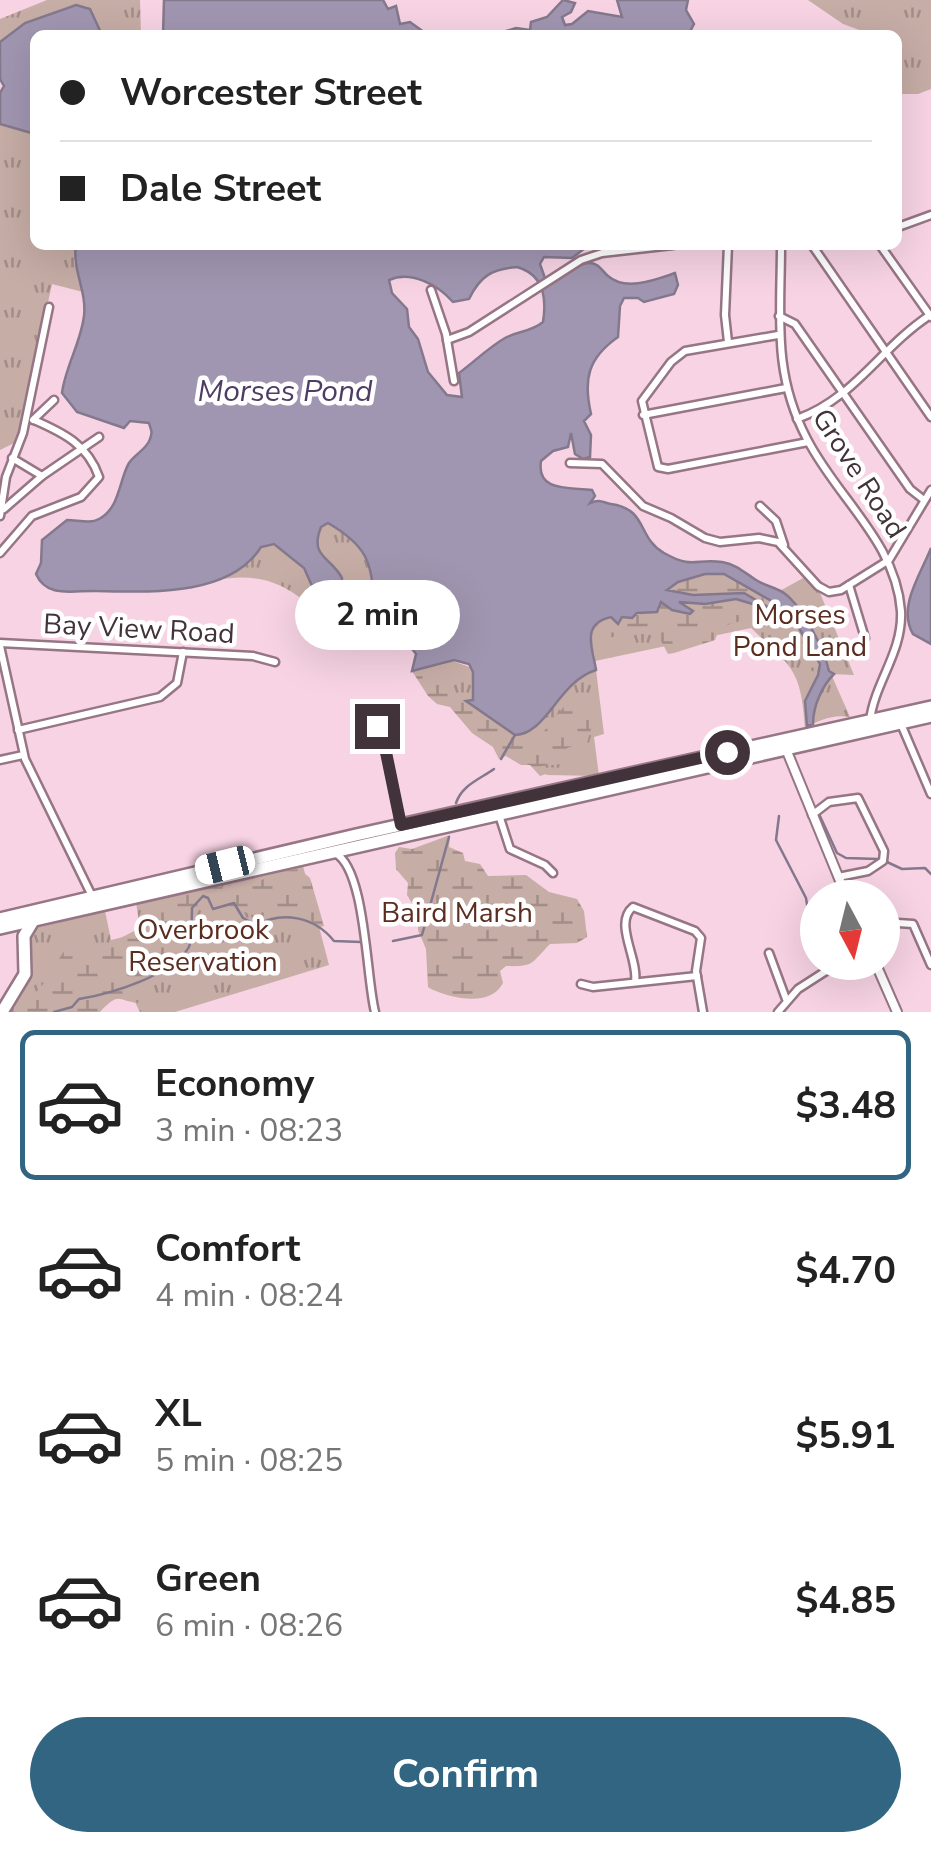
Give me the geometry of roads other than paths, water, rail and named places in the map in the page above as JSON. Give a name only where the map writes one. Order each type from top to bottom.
[{"type":"highway","points":[[0,928],[498,814],[931,708]]},
{"type":"highway","points":[[0,919],[401,825],[931,716]]},
{"type":"highway","points":[[2,1012],[26,970],[24,945],[28,926],[40,918]]},
{"type":"highway","points":[[0,928],[18,933],[24,945]]},
{"type":"highway","points":[[0,1001],[16,991]]},
{"type":"street","points":[[902,226],[931,215]]},
{"type":"street","points":[[447,340],[469,332],[547,279],[594,254],[638,250]]},
{"type":"street","points":[[728,250],[728,342]]},
{"type":"street","name":"Grove Road","points":[[781,250],[778,335],[786,388],[808,442],[889,560],[898,586],[901,633],[870,720]]},
{"type":"street","points":[[815,250],[931,418]]},
{"type":"street","points":[[798,419],[856,385],[885,351],[930,316],[884,250]]},
{"type":"street","points":[[430,290],[447,340],[454,381]]},
{"type":"street","points":[[2,513],[6,476],[23,430],[49,308]]},
{"type":"street","points":[[778,316],[792,321],[910,489],[924,500]]},
{"type":"street","points":[[778,335],[692,348],[676,356],[642,401],[652,454],[660,469],[808,442]]},
{"type":"street","points":[[644,415],[786,388]]},
{"type":"street","points":[[23,430],[54,400]]},
{"type":"street","points":[[0,553],[32,516],[81,497],[98,481],[98,472],[84,448],[34,420]]},
{"type":"street","points":[[2,513],[42,476],[99,438]]},
{"type":"street","points":[[12,458],[42,476]]},
{"type":"street","points":[[570,463],[602,464],[643,506],[710,540],[764,538],[784,546]]},
{"type":"street","points":[[760,506],[776,521],[784,546],[821,589],[837,592],[889,560],[931,490]]},
{"type":"street","points":[[849,585],[865,638]]},
{"type":"street","points":[[0,645],[23,755],[92,897]]},
{"type":"street","name":"Bay View Road","points":[[0,645],[253,656],[275,662]]},
{"type":"street","points":[[18,730],[160,697],[176,683],[183,652]]},
{"type":"street","points":[[901,723],[931,794]]},
{"type":"street","points":[[377,726],[382,733],[401,825]]},
{"type":"street","points":[[786,745],[839,880]]},
{"type":"street","points":[[0,760],[23,755]]},
{"type":"street","points":[[812,814],[829,802],[855,796],[885,855],[884,862],[868,871],[838,877]]},
{"type":"street","points":[[498,814],[510,849],[545,865],[552,873]]},
{"type":"street","points":[[348,865],[358,846]]},
{"type":"street","points":[[331,852],[348,865],[368,948],[368,984],[375,1012]]},
{"type":"street","points":[[636,982],[624,921],[632,907],[699,934],[702,947],[696,976],[703,1012]]},
{"type":"street","points":[[900,923],[913,924],[931,965]]},
{"type":"street","points":[[769,953],[786,999]]},
{"type":"street","points":[[581,984],[593,987],[696,976]]},
{"type":"street","points":[[778,1012],[786,999],[814,980]]},
{"type":"street","points":[[883,980],[897,1012]]},
{"type":"water","points":[[164,0],[383,0],[388,9],[396,6],[400,24],[410,22],[421,30],[163,30]]},
{"type":"water","points":[[563,0],[575,3],[571,12],[562,17],[565,25],[588,11],[622,17],[617,0],[688,0],[686,10],[694,24],[691,30],[530,30],[531,22],[547,17]]},
{"type":"water","points":[[76,5],[90,9],[100,30],[30,30],[30,133],[0,124],[0,93],[4,86],[0,79],[0,42],[25,23]]},
{"type":"water","name":"Morses Pond","points":[[75,250],[582,250],[572,258],[544,257],[540,264],[546,281],[589,263],[624,283],[642,283],[675,273],[678,285],[674,294],[644,302],[624,298],[618,337],[594,361],[588,380],[591,414],[584,421],[591,435],[590,457],[583,459],[575,454],[571,433],[568,447],[553,451],[541,461],[541,471],[544,479],[557,486],[592,490],[595,496],[590,503],[601,501],[631,512],[655,547],[664,553],[688,562],[732,565],[791,599],[812,629],[829,671],[834,674],[819,696],[813,724],[807,726],[805,701],[820,664],[792,616],[778,619],[786,613],[775,603],[724,574],[705,574],[678,582],[667,590],[693,595],[744,593],[773,610],[736,599],[705,604],[679,602],[693,611],[690,614],[672,610],[661,602],[657,612],[622,617],[618,624],[611,617],[601,620],[591,638],[596,670],[572,685],[536,726],[515,735],[466,701],[473,700],[473,672],[469,664],[454,660],[412,671],[416,654],[407,642],[376,641],[372,637],[369,565],[350,538],[328,523],[321,527],[318,545],[342,578],[337,628],[326,617],[304,568],[274,544],[261,547],[229,575],[186,588],[70,592],[47,587],[36,574],[41,563],[42,540],[67,520],[92,521],[106,514],[129,463],[146,446],[151,434],[149,423],[130,421],[124,428],[77,412],[62,393],[84,316]],"holes":[[[517,267],[533,275],[541,288],[543,322],[493,346],[459,373],[462,397],[447,395],[428,372],[418,339],[409,327],[407,309],[392,293],[389,280],[406,277],[424,281],[453,302],[469,299],[482,279],[494,272]]]},
{"type":"water","points":[[931,548],[931,644],[913,634],[908,613],[912,591]]},
{"type":"waterway","points":[[501,759],[515,735]]},
{"type":"waterway","points":[[456,803],[467,787],[494,769]]},
{"type":"waterway","points":[[819,814],[837,853],[846,858],[878,859]]},
{"type":"waterway","points":[[779,816],[776,840],[800,886]]},
{"type":"waterway","points":[[393,941],[422,935],[449,837]]},
{"type":"waterway","points":[[887,862],[902,869],[925,868],[931,874]]},
{"type":"waterway","points":[[54,1012],[72,1007],[79,999],[140,982],[170,966],[189,947],[192,908],[203,896],[213,909],[234,903],[243,918],[256,925],[276,918],[297,918],[317,926],[334,941],[361,942]]},
{"type":"park label","name":"Morses Pond Land","points":[[800,630]]},
{"type":"park label","name":"Baird Marsh","points":[[457,912]]},
{"type":"park label","name":"Overbrook Reservation","points":[[203,945]]}]
